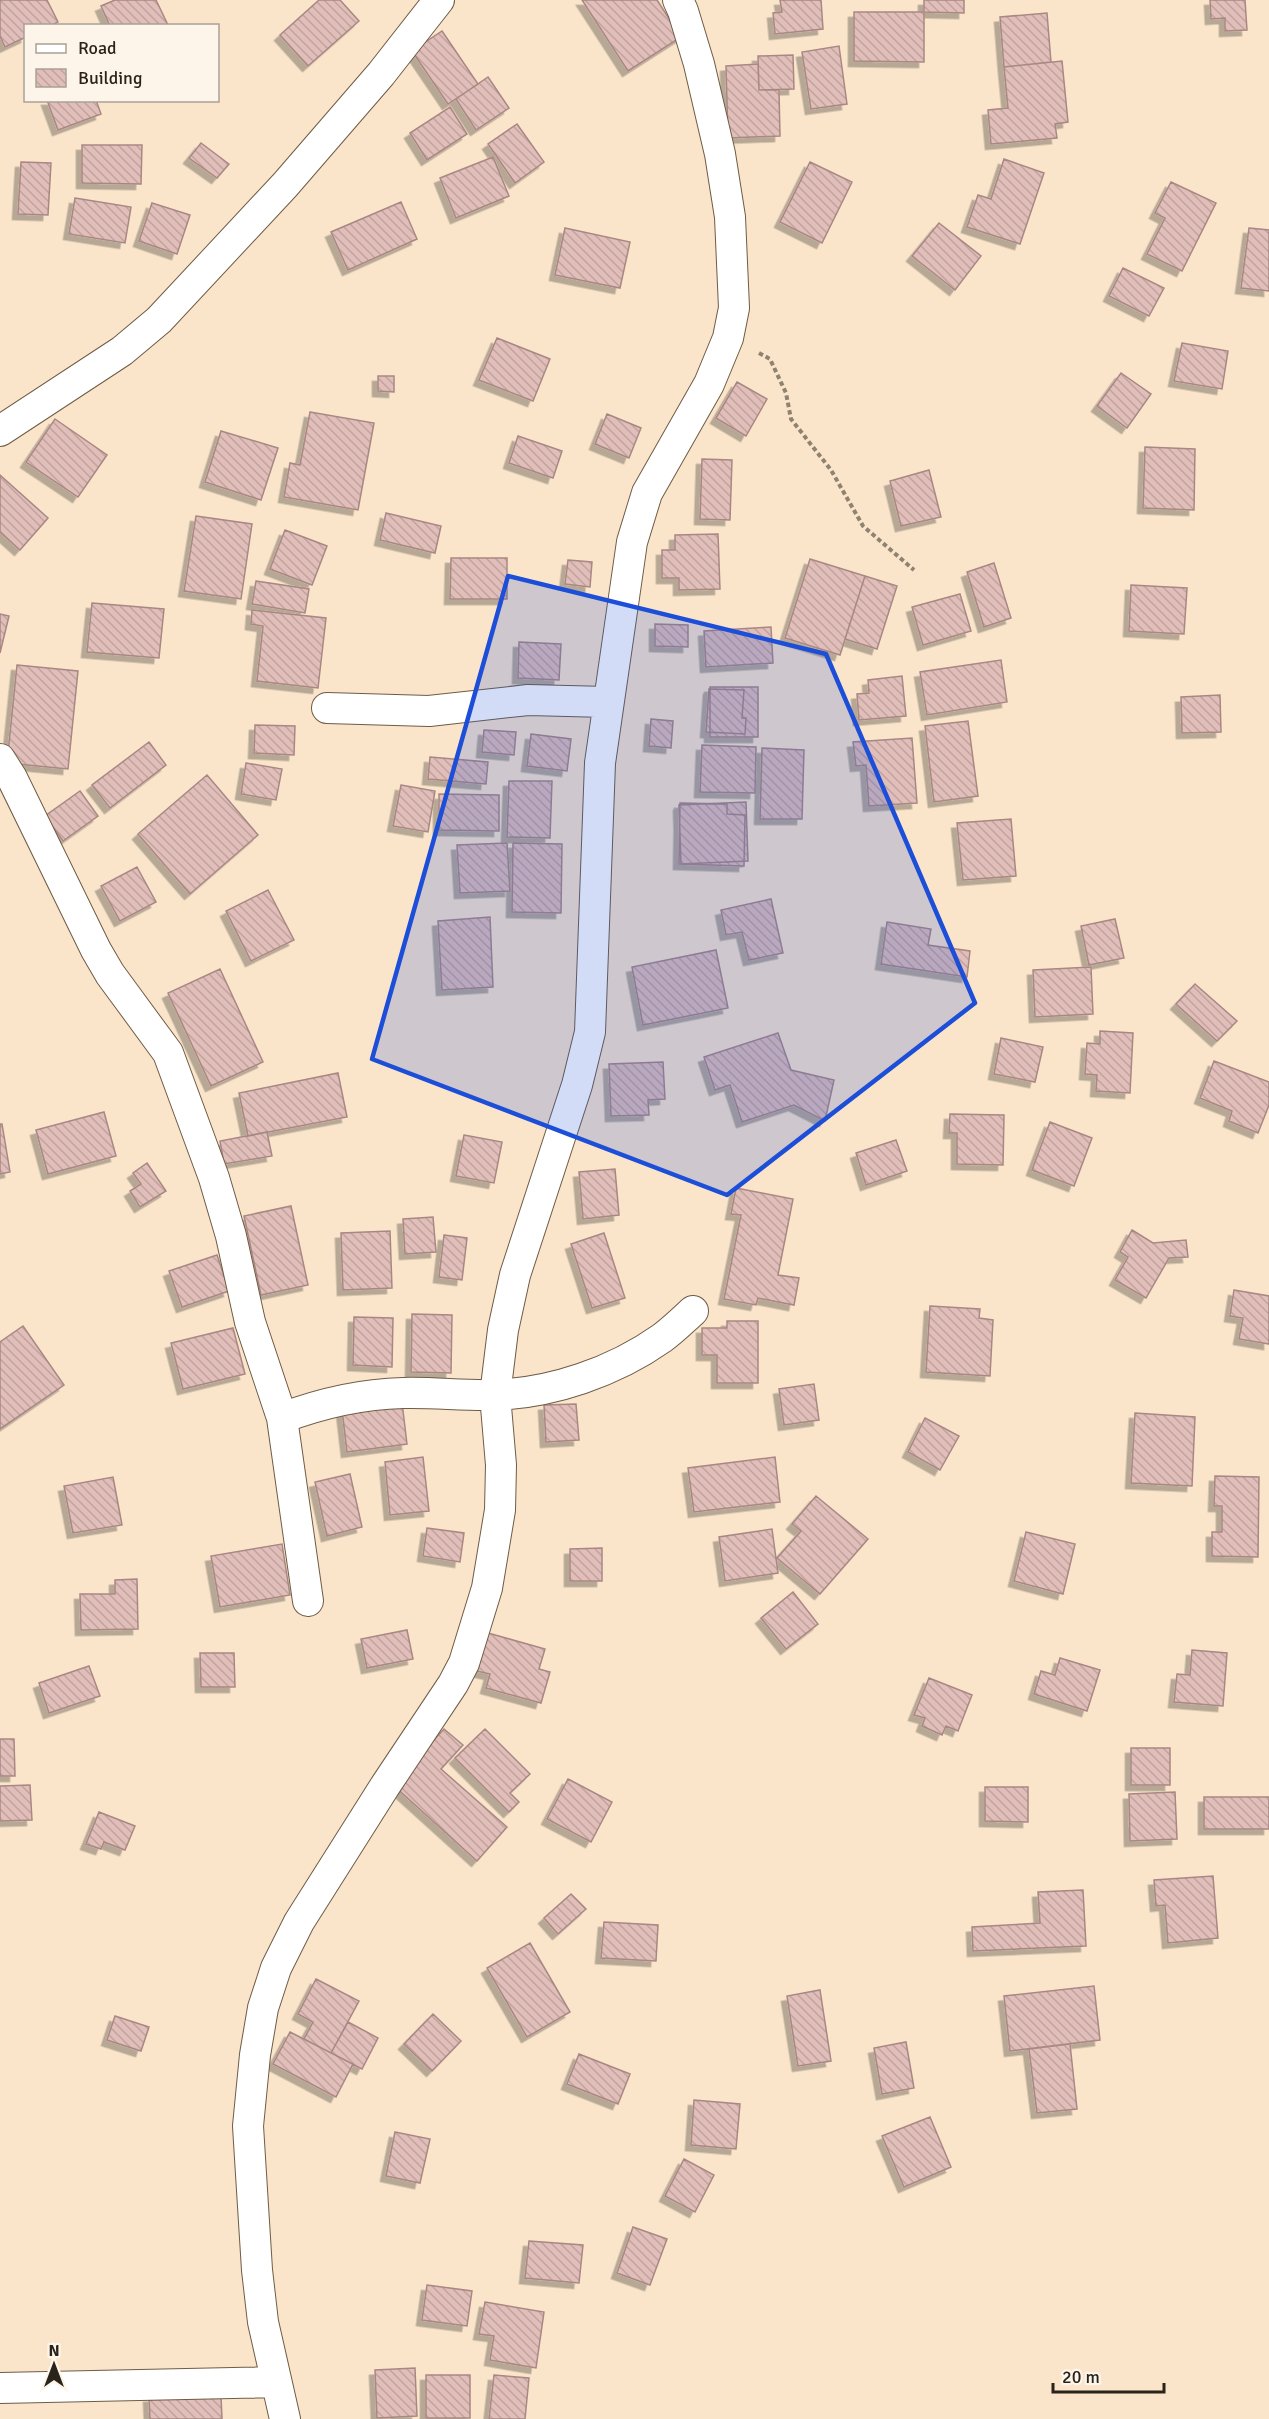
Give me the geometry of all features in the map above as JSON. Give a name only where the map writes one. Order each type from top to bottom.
[{"type":"street","points":[[0,430],[122,351],[159,320],[293,176],[381,74],[440,0]]},
{"type":"street","points":[[285,2419],[263,2322],[257,2270],[248,2126],[255,2055],[263,2008],[276,1968],[299,1922],[385,1786],[432,1718],[465,1663],[487,1588],[496,1547],[500,1510],[501,1465],[495,1395],[503,1330],[515,1275],[587,1052],[590,1032],[600,763],[607,702],[632,542],[647,493],[709,384],[728,338],[734,308],[733,261],[723,175],[699,64],[678,0]]},
{"type":"street","points":[[327,708],[429,711],[528,700],[607,702]]},
{"type":"street","points":[[0,759],[12,778],[96,950],[110,974],[168,1053],[214,1178],[231,1236],[250,1322],[282,1418],[308,1601]]},
{"type":"street","points":[[282,1418],[318,1405],[362,1396],[401,1392],[495,1395],[549,1388],[600,1372],[662,1338],[693,1311]]},
{"type":"street","points":[[0,2388],[276,2382]]},
{"type":"path","points":[[728,338],[770,359],[786,393],[790,419],[831,470],[863,526],[914,570]]},
{"type":"highlighted area","points":[[508,576],[826,654],[975,1003],[727,1195],[372,1059]]},
{"type":"building","points":[[0,0],[47,0],[58,22],[24,24],[24,38],[5,47],[0,36]]},
{"type":"building","points":[[115,0],[156,0],[168,24],[109,24],[101,6]]},
{"type":"building","points":[[319,0],[340,0],[359,21],[308,66],[280,35]]},
{"type":"building","points":[[582,0],[657,0],[681,37],[628,71]]},
{"type":"building","points":[[780,0],[821,0],[823,29],[775,34],[773,13],[782,12]]},
{"type":"building","points":[[924,0],[964,0],[964,13],[924,12]]},
{"type":"building","points":[[924,0],[964,0],[964,13],[924,12]]},
{"type":"building","points":[[1210,0],[1245,0],[1247,30],[1225,31],[1225,18],[1211,19]]},
{"type":"building","points":[[854,12],[924,12],[924,62],[854,61]]},
{"type":"building","points":[[1047,13],[1051,62],[1004,67],[1000,17]]},
{"type":"building","points":[[442,31],[478,84],[448,104],[412,51]]},
{"type":"building","points":[[839,46],[847,104],[811,109],[802,52]]},
{"type":"building","points":[[793,55],[794,89],[759,90],[758,56]]},
{"type":"building","points":[[1062,61],[1068,122],[1055,124],[1057,138],[991,144],[988,110],[1008,108],[1004,67]]},
{"type":"building","points":[[758,64],[759,90],[779,90],[780,136],[728,138],[726,66]]},
{"type":"building","points":[[488,77],[509,108],[476,130],[456,99]]},
{"type":"building","points":[[48,102],[97,102],[101,114],[58,130]]},
{"type":"building","points":[[450,107],[467,134],[427,160],[410,133]]},
{"type":"building","points":[[517,124],[544,162],[515,183],[488,144]]},
{"type":"building","points":[[201,143],[229,164],[217,178],[189,158]]},
{"type":"building","points":[[82,145],[142,145],[141,184],[82,183]]},
{"type":"building","points":[[493,157],[509,196],[456,218],[440,178]]},
{"type":"building","points":[[1004,159],[1044,173],[1020,244],[967,227],[978,195],[991,199]]},
{"type":"building","points":[[21,162],[51,163],[48,215],[18,214]]},
{"type":"building","points":[[810,162],[852,182],[822,243],[780,222]]},
{"type":"building","points":[[1171,182],[1216,203],[1182,271],[1147,254],[1165,218],[1155,213]]},
{"type":"building","points":[[75,198],[131,207],[125,243],[69,234]]},
{"type":"building","points":[[401,202],[417,239],[348,270],[331,232]]},
{"type":"building","points":[[152,203],[190,215],[177,254],[139,241]]},
{"type":"building","points":[[939,223],[981,256],[955,290],[912,256]]},
{"type":"building","points":[[565,228],[630,242],[620,288],[555,275]]},
{"type":"building","points":[[1249,228],[1269,230],[1269,291],[1241,288]]},
{"type":"building","points":[[1123,268],[1164,288],[1149,316],[1109,296]]},
{"type":"building","points":[[497,338],[550,359],[533,401],[479,380]]},
{"type":"building","points":[[1182,343],[1228,351],[1222,389],[1174,381]]},
{"type":"building","points":[[1121,373],[1151,394],[1127,428],[1097,406]]},
{"type":"building","points":[[378,376],[394,376],[394,392],[378,391]]},
{"type":"building","points":[[737,382],[767,399],[746,436],[716,418]]},
{"type":"building","points":[[310,412],[374,423],[358,510],[284,497],[290,463],[300,465]]},
{"type":"building","points":[[607,414],[641,428],[629,458],[595,444]]},
{"type":"building","points":[[55,419],[107,455],[78,497],[26,462]]},
{"type":"building","points":[[221,431],[278,448],[261,500],[205,482]]},
{"type":"building","points":[[518,436],[562,451],[553,478],[509,463]]},
{"type":"building","points":[[1145,447],[1195,449],[1194,510],[1143,508]]},
{"type":"building","points":[[702,459],[732,460],[730,520],[700,519]]},
{"type":"building","points":[[929,470],[941,517],[901,526],[890,481]]},
{"type":"building","points":[[0,475],[48,518],[20,550],[0,532]]},
{"type":"building","points":[[386,513],[441,526],[435,553],[380,540]]},
{"type":"building","points":[[196,516],[252,524],[241,599],[184,591]]},
{"type":"building","points":[[285,530],[327,546],[312,585],[270,569]]},
{"type":"building","points":[[718,534],[720,589],[679,590],[679,578],[662,578],[662,550],[675,550],[675,535]]},
{"type":"building","points":[[451,558],[507,558],[507,599],[450,599]]},
{"type":"building","points":[[810,559],[865,576],[840,655],[785,638]]},
{"type":"building","points":[[568,560],[592,562],[590,587],[565,584]]},
{"type":"building","points":[[994,563],[1011,618],[984,627],[967,572]]},
{"type":"building","points":[[865,576],[897,586],[877,649],[845,639]]},
{"type":"building","points":[[256,581],[309,589],[305,613],[252,604]]},
{"type":"building","points":[[1131,585],[1187,588],[1184,634],[1129,631]]},
{"type":"building","points":[[960,594],[971,631],[923,645],[912,607]]},
{"type":"building","points":[[92,603],[164,609],[159,658],[87,652]]},
{"type":"building","points":[[252,610],[326,618],[318,688],[257,681],[263,626],[251,624]]},
{"type":"building","points":[[0,614],[9,616],[0,653]]},
{"type":"building","points":[[655,624],[688,625],[688,647],[655,646]]},
{"type":"building","points":[[771,627],[773,663],[706,667],[704,631]]},
{"type":"building","points":[[519,642],[561,644],[559,680],[518,678]]},
{"type":"building","points":[[1001,660],[1007,702],[927,715],[920,672]]},
{"type":"building","points":[[17,665],[78,671],[68,769],[7,763]]},
{"type":"building","points":[[902,676],[906,716],[859,720],[857,694],[869,693],[868,680]]},
{"type":"building","points":[[710,687],[758,687],[758,737],[710,737]]},
{"type":"building","points":[[709,689],[744,690],[742,718],[746,718],[745,734],[706,732]]},
{"type":"building","points":[[1220,695],[1221,732],[1182,733],[1181,697]]},
{"type":"building","points":[[651,719],[673,721],[671,748],[649,746]]},
{"type":"building","points":[[968,721],[978,796],[934,802],[925,726]]},
{"type":"building","points":[[255,725],[295,726],[294,755],[254,753]]},
{"type":"building","points":[[484,730],[516,732],[514,755],[482,752]]},
{"type":"building","points":[[531,734],[571,739],[567,771],[527,766]]},
{"type":"building","points":[[912,738],[917,803],[869,806],[866,765],[856,766],[853,742]]},
{"type":"building","points":[[149,742],[166,765],[110,808],[92,785]]},
{"type":"building","points":[[702,745],[756,747],[755,793],[700,792]]},
{"type":"building","points":[[762,748],[804,750],[802,819],[760,819]]},
{"type":"building","points":[[430,757],[488,762],[486,784],[428,779]]},
{"type":"building","points":[[246,763],[282,769],[276,800],[241,794]]},
{"type":"building","points":[[207,775],[258,835],[190,894],[138,834]]},
{"type":"building","points":[[509,781],[552,781],[550,838],[507,837]]},
{"type":"building","points":[[401,785],[435,791],[428,832],[393,826]]},
{"type":"building","points":[[80,791],[98,816],[63,841],[45,816]]},
{"type":"building","points":[[439,794],[499,795],[499,831],[439,830]]},
{"type":"building","points":[[746,802],[748,861],[681,864],[679,805]]},
{"type":"building","points":[[680,803],[727,804],[727,814],[745,815],[744,866],[679,864]]},
{"type":"building","points":[[1011,819],[1016,876],[963,880],[957,823]]},
{"type":"building","points":[[507,843],[510,891],[460,893],[457,845]]},
{"type":"building","points":[[513,843],[562,844],[561,913],[512,912]]},
{"type":"building","points":[[137,867],[156,902],[120,921],[101,886]]},
{"type":"building","points":[[268,890],[294,940],[251,961],[226,911]]},
{"type":"building","points":[[771,899],[783,953],[749,960],[742,932],[726,935],[721,910]]},
{"type":"building","points":[[490,917],[493,987],[442,990],[438,921]]},
{"type":"building","points":[[1115,919],[1124,958],[1089,965],[1081,926]]},
{"type":"building","points":[[887,922],[931,929],[928,945],[970,951],[967,977],[881,964]]},
{"type":"building","points":[[716,950],[728,1008],[643,1025],[632,967]]},
{"type":"building","points":[[1091,967],[1093,1014],[1035,1017],[1033,970]]},
{"type":"building","points":[[220,969],[263,1062],[211,1086],[168,993]]},
{"type":"building","points":[[1195,984],[1237,1021],[1217,1041],[1176,1004]]},
{"type":"building","points":[[1100,1031],[1133,1033],[1130,1093],[1096,1091],[1097,1075],[1085,1074],[1087,1043],[1100,1044]]},
{"type":"building","points":[[778,1033],[791,1070],[834,1080],[825,1121],[794,1105],[742,1122],[730,1085],[715,1090],[704,1057]]},
{"type":"building","points":[[1001,1038],[1043,1047],[1035,1082],[994,1074]]},
{"type":"building","points":[[1214,1061],[1269,1082],[1269,1105],[1258,1133],[1229,1121],[1232,1111],[1200,1098]]},
{"type":"building","points":[[663,1062],[665,1099],[648,1100],[649,1115],[611,1116],[609,1064]]},
{"type":"building","points":[[338,1073],[347,1117],[248,1136],[239,1093]]},
{"type":"building","points":[[104,1112],[116,1156],[48,1174],[36,1130]]},
{"type":"building","points":[[950,1114],[1004,1115],[1003,1165],[957,1164],[957,1133],[949,1133]]},
{"type":"building","points":[[1050,1122],[1092,1138],[1074,1186],[1032,1170]]},
{"type":"building","points":[[0,1124],[2,1124],[10,1172],[0,1174]]},
{"type":"building","points":[[267,1132],[272,1156],[224,1164],[220,1141]]},
{"type":"building","points":[[464,1135],[502,1142],[494,1183],[456,1176]]},
{"type":"building","points":[[896,1140],[907,1171],[866,1185],[856,1153]]},
{"type":"building","points":[[147,1163],[166,1191],[140,1207],[130,1191],[141,1184],[133,1173]]},
{"type":"building","points":[[615,1169],[619,1215],[583,1219],[579,1172]]},
{"type":"building","points":[[736,1188],[793,1199],[778,1275],[799,1278],[794,1305],[758,1298],[756,1305],[724,1299],[741,1215],[731,1214]]},
{"type":"building","points":[[291,1206],[308,1285],[261,1295],[244,1216]]},
{"type":"building","points":[[433,1217],[436,1252],[405,1254],[403,1219]]},
{"type":"building","points":[[1132,1230],[1153,1243],[1186,1240],[1188,1257],[1169,1258],[1146,1298],[1115,1280],[1128,1257],[1120,1252]]},
{"type":"building","points":[[390,1231],[392,1288],[343,1290],[341,1233]]},
{"type":"building","points":[[604,1233],[625,1298],[592,1308],[571,1244]]},
{"type":"building","points":[[444,1235],[467,1238],[462,1280],[439,1277]]},
{"type":"building","points":[[217,1255],[229,1291],[182,1307],[169,1271]]},
{"type":"building","points":[[1234,1290],[1269,1296],[1269,1344],[1239,1339],[1243,1318],[1230,1316]]},
{"type":"building","points":[[930,1306],[980,1309],[979,1318],[993,1320],[990,1376],[926,1372]]},
{"type":"building","points":[[412,1314],[452,1315],[451,1373],[411,1372]]},
{"type":"building","points":[[354,1317],[393,1318],[392,1367],[353,1365]]},
{"type":"building","points":[[727,1321],[758,1321],[758,1383],[717,1383],[717,1355],[702,1355],[702,1328],[727,1328]]},
{"type":"building","points":[[23,1326],[64,1385],[0,1429],[0,1342]]},
{"type":"building","points":[[233,1328],[245,1374],[183,1389],[171,1343]]},
{"type":"building","points":[[814,1384],[819,1420],[784,1425],[779,1389]]},
{"type":"building","points":[[401,1394],[407,1444],[347,1452],[341,1401]]},
{"type":"building","points":[[576,1404],[579,1440],[546,1442],[544,1405]]},
{"type":"building","points":[[1135,1413],[1195,1417],[1192,1486],[1131,1483]]},
{"type":"building","points":[[925,1418],[959,1436],[940,1470],[908,1452]]},
{"type":"building","points":[[423,1457],[429,1511],[390,1515],[385,1462]]},
{"type":"building","points":[[775,1457],[780,1502],[694,1512],[688,1468]]},
{"type":"building","points":[[350,1474],[362,1527],[327,1536],[315,1482]]},
{"type":"building","points":[[1215,1476],[1259,1477],[1258,1557],[1212,1556],[1212,1532],[1222,1532],[1222,1506],[1214,1506]]},
{"type":"building","points":[[113,1477],[122,1525],[73,1533],[64,1486]]},
{"type":"building","points":[[816,1496],[868,1539],[820,1594],[777,1558],[801,1531],[792,1524]]},
{"type":"building","points":[[427,1528],[464,1533],[460,1562],[423,1556]]},
{"type":"building","points":[[772,1529],[778,1573],[725,1581],[719,1537]]},
{"type":"building","points":[[1026,1532],[1075,1544],[1063,1594],[1014,1581]]},
{"type":"building","points":[[282,1544],[290,1595],[220,1607],[211,1556]]},
{"type":"building","points":[[602,1548],[602,1581],[570,1581],[570,1549]]},
{"type":"building","points":[[137,1579],[138,1629],[81,1630],[80,1594],[115,1594],[115,1580]]},
{"type":"building","points":[[793,1592],[818,1624],[786,1649],[761,1618]]},
{"type":"building","points":[[407,1630],[413,1659],[367,1668],[361,1639]]},
{"type":"building","points":[[488,1633],[545,1649],[539,1669],[550,1672],[541,1703],[486,1688],[490,1674],[477,1671]]},
{"type":"building","points":[[1192,1650],[1227,1653],[1223,1706],[1174,1702],[1177,1674],[1190,1675]]},
{"type":"building","points":[[200,1653],[234,1653],[235,1687],[201,1687]]},
{"type":"building","points":[[1060,1658],[1100,1670],[1087,1711],[1034,1694],[1041,1671],[1055,1675]]},
{"type":"building","points":[[89,1666],[100,1696],[49,1713],[39,1683]]},
{"type":"building","points":[[929,1678],[972,1695],[958,1731],[946,1726],[942,1735],[922,1726],[925,1718],[914,1715]]},
{"type":"building","points":[[444,1729],[463,1745],[441,1769],[507,1827],[477,1861],[393,1785]]},
{"type":"building","points":[[485,1729],[530,1774],[510,1793],[519,1802],[509,1812],[455,1758]]},
{"type":"building","points":[[0,1739],[14,1739],[15,1776],[0,1776]]},
{"type":"building","points":[[1131,1748],[1170,1748],[1170,1785],[1131,1785]]},
{"type":"building","points":[[568,1779],[612,1802],[591,1842],[547,1819]]},
{"type":"building","points":[[30,1785],[32,1820],[0,1821],[0,1786]]},
{"type":"building","points":[[985,1787],[1028,1787],[1028,1822],[985,1821]]},
{"type":"building","points":[[1175,1792],[1177,1839],[1130,1841],[1129,1794]]},
{"type":"building","points":[[1204,1797],[1269,1797],[1269,1829],[1204,1829]]},
{"type":"building","points":[[99,1812],[135,1826],[125,1850],[104,1842],[101,1849],[86,1844]]},
{"type":"building","points":[[1213,1876],[1218,1938],[1168,1943],[1165,1905],[1156,1906],[1154,1880]]},
{"type":"building","points":[[1083,1890],[1086,1946],[973,1951],[972,1927],[1040,1923],[1038,1892]]},
{"type":"building","points":[[571,1894],[586,1909],[558,1934],[544,1918]]},
{"type":"building","points":[[604,1922],[658,1925],[656,1961],[601,1958]]},
{"type":"building","points":[[530,1943],[570,2012],[527,2037],[487,1968]]},
{"type":"building","points":[[316,1979],[359,2001],[331,2053],[304,2039],[313,2022],[298,2014]]},
{"type":"building","points":[[1094,1986],[1100,2040],[1010,2051],[1004,1996]]},
{"type":"building","points":[[820,1990],[831,2061],[798,2066],[787,1996]]},
{"type":"building","points":[[433,2014],[461,2041],[432,2071],[404,2044]]},
{"type":"building","points":[[115,2016],[149,2027],[141,2051],[107,2040]]},
{"type":"building","points":[[348,2022],[378,2038],[362,2069],[331,2053]]},
{"type":"building","points":[[290,2032],[353,2064],[336,2097],[273,2064]]},
{"type":"building","points":[[906,2042],[914,2088],[882,2094],[874,2048]]},
{"type":"building","points":[[1070,2044],[1077,2109],[1037,2113],[1029,2049]]},
{"type":"building","points":[[579,2054],[630,2074],[618,2104],[567,2084]]},
{"type":"building","points":[[694,2100],[740,2104],[736,2149],[691,2145]]},
{"type":"building","points":[[930,2117],[951,2167],[904,2187],[882,2136]]},
{"type":"building","points":[[395,2132],[430,2139],[420,2183],[386,2176]]},
{"type":"building","points":[[684,2159],[714,2175],[695,2212],[665,2196]]},
{"type":"building","points":[[633,2227],[667,2239],[650,2285],[617,2273]]},
{"type":"building","points":[[529,2241],[583,2245],[579,2283],[525,2278]]},
{"type":"building","points":[[427,2285],[472,2291],[467,2326],[422,2320]]},
{"type":"building","points":[[485,2302],[544,2312],[536,2368],[490,2360],[494,2336],[479,2334]]},
{"type":"building","points":[[415,2368],[417,2416],[377,2418],[375,2370]]},
{"type":"building","points":[[426,2375],[470,2375],[470,2418],[426,2418]]},
{"type":"building","points":[[494,2375],[529,2378],[525,2419],[489,2419]]},
{"type":"building","points":[[221,2396],[222,2419],[150,2419],[149,2397]]}]
